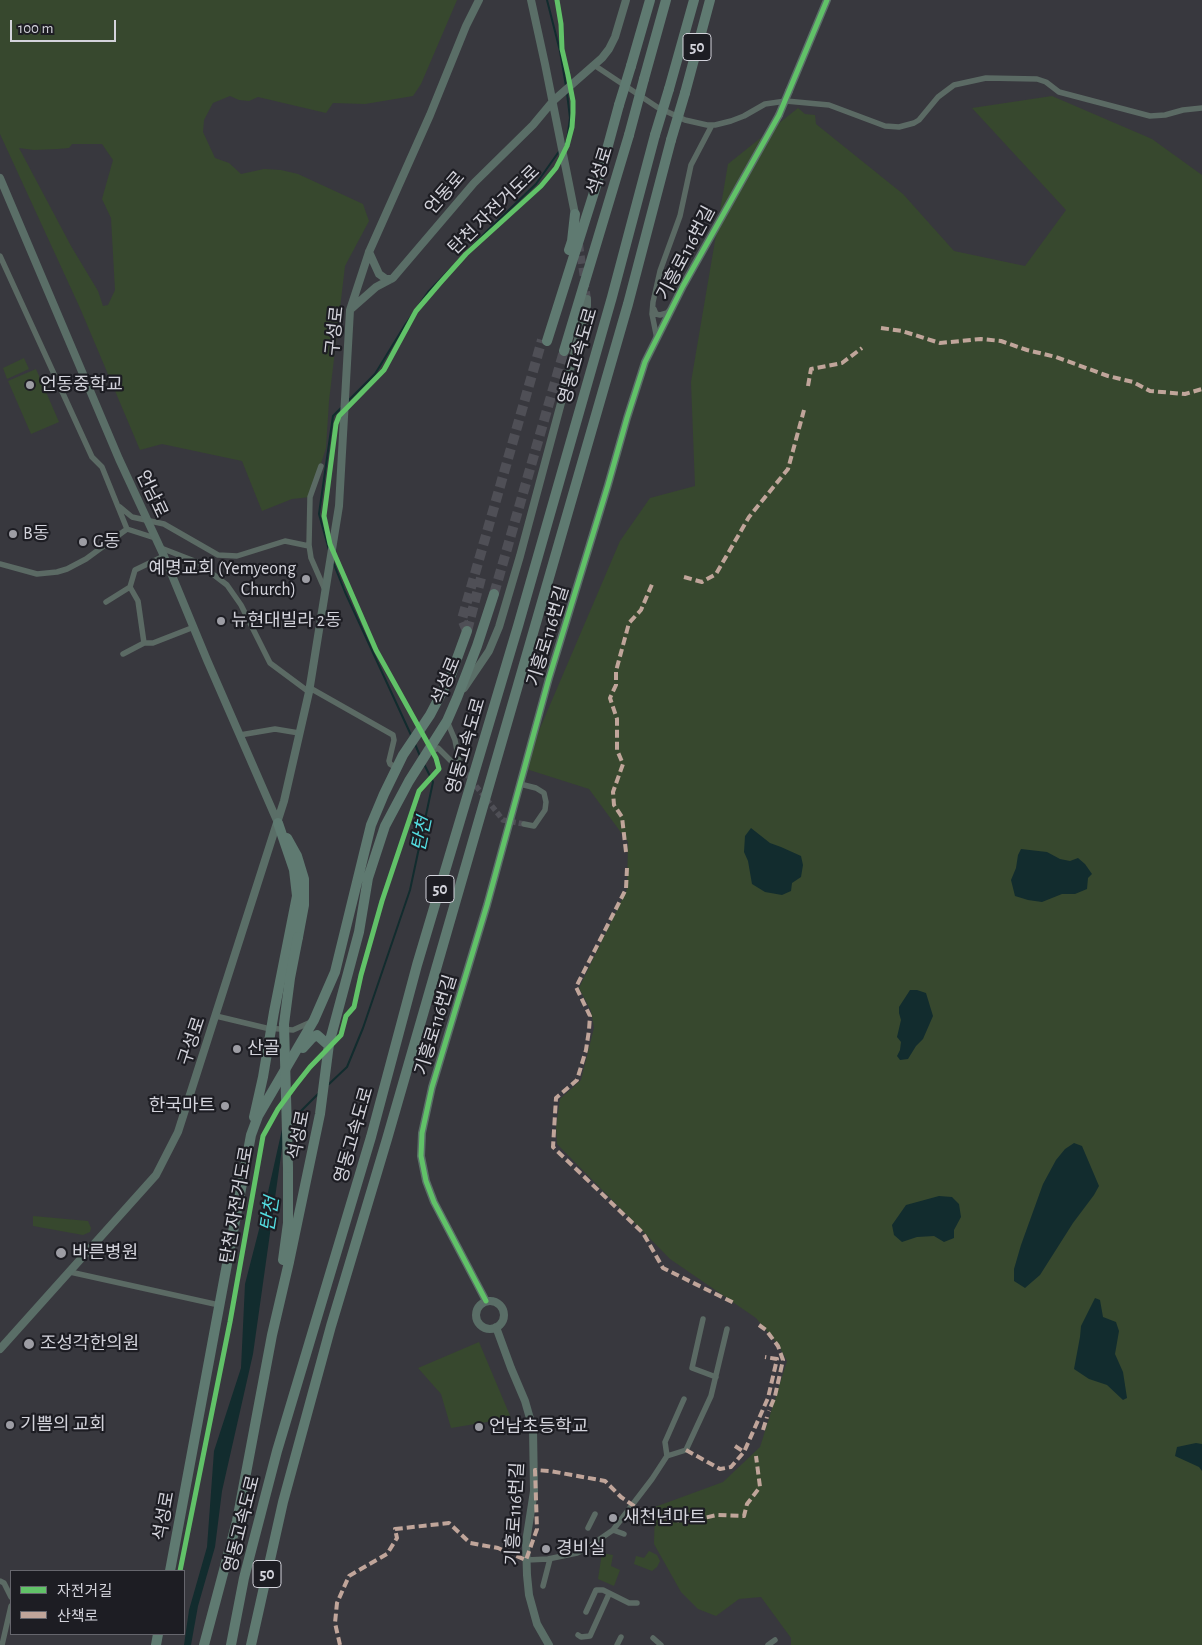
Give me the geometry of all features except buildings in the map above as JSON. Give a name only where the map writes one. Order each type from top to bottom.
[{"type":"highway","name":"석성로","points":[[575,214],[572,241],[544,341],[603,164],[650,0]]},
{"type":"highway","name":"석성로","points":[[564,351],[666,0]]},
{"type":"highway","name":"영동고속도로","points":[[231,1645],[244,1578],[277,1450],[371,1137],[417,965],[518,626],[694,0]]},
{"type":"highway","name":"영동고속도로","points":[[251,1645],[283,1502],[330,1326],[488,791],[628,304],[710,0]]},
{"type":"highway","name":"석성로","points":[[204,1645],[237,1521],[272,1335],[320,1114],[329,1044],[359,932],[368,878],[385,826],[412,775],[444,726],[457,698],[494,594]]},
{"type":"highway","name":"석성로","points":[[170,1570],[251,1135],[258,1116],[314,1020],[335,972],[371,825],[403,755],[430,715],[451,676],[467,631]]},
{"type":"highway","points":[[272,1335],[274,1300],[284,1259],[288,1223],[284,1024],[290,978],[304,905],[304,879],[297,856],[278,823]]},
{"type":"highway","points":[[251,1135],[297,896],[294,870],[278,823]]},
{"type":"highway","points":[[291,1060],[317,1035],[329,1044]]},
{"type":"main road","name":"구성로","points":[[0,1349],[156,1175],[178,1132],[278,823],[309,690],[339,506],[350,310],[369,252],[430,115],[466,26],[479,0]]},
{"type":"main road","points":[[531,0],[575,214]]},
{"type":"main road","points":[[594,65],[608,49],[615,37],[626,0]]},
{"type":"main road","name":"기흥로116번길","points":[[486,1301],[434,1202],[426,1181],[421,1156],[422,1133],[432,1087],[484,914],[549,678],[627,418],[646,362],[687,278],[779,115],[827,0]]},
{"type":"main road","name":"언동로","points":[[350,310],[376,287],[394,278],[474,183],[534,125],[553,101],[594,65]]},
{"type":"main road","name":"언남로","points":[[0,178],[119,459],[164,556],[278,823]]},
{"type":"main road","points":[[369,252],[378,274],[386,279],[394,278]]},
{"type":"main road","points":[[457,698],[489,652],[499,627],[582,326],[587,299]]},
{"type":"main road","points":[[486,1301],[496,1302],[503,1308],[503,1321],[496,1327],[484,1327],[478,1320],[477,1311],[486,1301]]},
{"type":"main road","name":"기흥로116번길","points":[[496,1327],[525,1401],[533,1429],[534,1491],[526,1542],[529,1595],[537,1624],[549,1645]]},
{"type":"street","points":[[594,65],[657,107],[685,120],[712,125],[744,116],[765,104],[786,101],[829,104],[885,126],[899,127],[919,120],[938,97],[954,85],[986,78],[1029,78],[1042,80],[1059,92],[1150,116],[1202,108]]},
{"type":"street","points":[[657,339],[652,314],[660,272],[680,216],[691,165],[712,125]]},
{"type":"street","points":[[0,256],[92,457],[102,467],[127,529]]},
{"type":"street","points":[[653,302],[655,312],[658,314],[667,313],[671,309]]},
{"type":"street","points":[[321,466],[310,497],[309,546],[311,558],[326,592]]},
{"type":"street","points":[[117,504],[132,517],[164,524],[218,555],[236,556],[285,541],[309,546]]},
{"type":"street","points":[[127,529],[156,538]]},
{"type":"street","points":[[0,564],[37,574],[57,572],[86,559],[127,529]]},
{"type":"street","points":[[160,548],[197,562],[227,585],[241,605],[270,663],[309,690],[394,735],[389,761],[390,764],[397,768]]},
{"type":"street","points":[[106,602],[130,587],[135,570],[164,556]]},
{"type":"street","points":[[130,587],[138,601],[144,643]]},
{"type":"street","points":[[123,654],[144,643],[153,642],[194,627]]},
{"type":"street","points":[[432,750],[438,748],[452,763],[460,766],[455,740],[444,726]]},
{"type":"street","points":[[240,735],[275,730],[299,733]]},
{"type":"street","points":[[520,784],[536,788],[544,793],[546,802],[545,810],[534,826],[524,824]]},
{"type":"street","points":[[216,1016],[271,1028],[293,1030],[314,1020]]},
{"type":"street","points":[[70,1272],[219,1305]]},
{"type":"street","points":[[703,1319],[692,1368],[716,1376]]},
{"type":"street","points":[[527,1560],[550,1559],[584,1550],[613,1530],[667,1456],[686,1450],[711,1396],[727,1329]]},
{"type":"street","points":[[667,1456],[665,1442],[684,1400]]},
{"type":"street","points":[[588,1528],[595,1514]]},
{"type":"street","points":[[613,1530],[624,1534]]},
{"type":"street","points":[[543,1586],[550,1559]]},
{"type":"street","points":[[0,1581],[4,1583],[10,1595]]},
{"type":"street","points":[[586,1612],[596,1590],[603,1590],[628,1603],[637,1603]]},
{"type":"street","points":[[578,1635],[580,1637],[590,1636],[610,1594]]},
{"type":"street","points":[[2,1645],[10,1610]]},
{"type":"street","points":[[617,1645],[622,1637]]},
{"type":"street","points":[[653,1638],[661,1645]]},
{"type":"street","points":[[768,1645],[775,1640]]},
{"type":"green space","points":[[0,0],[457,0],[421,84],[413,96],[365,104],[333,103],[326,113],[258,97],[249,101],[239,100],[230,96],[213,103],[204,120],[203,132],[215,158],[229,163],[241,174],[264,169],[298,174],[363,204],[369,221],[345,266],[329,401],[326,448],[310,497],[292,499],[262,511],[242,461],[162,444],[140,450],[80,308],[0,134]],"holes":[[[72,144],[102,144],[113,160],[102,199],[111,218],[115,290],[108,305],[103,306],[98,291],[71,246],[19,148],[34,150],[58,149],[69,148]]]},
{"type":"green space","points":[[1052,96],[1152,139],[1202,175],[1202,1645],[791,1645],[791,1638],[761,1597],[739,1599],[716,1616],[698,1609],[681,1592],[654,1544],[655,1507],[723,1482],[760,1447],[787,1361],[779,1346],[756,1318],[670,1259],[557,1144],[556,1127],[560,1099],[581,1080],[594,1028],[591,1011],[579,988],[627,889],[628,842],[589,789],[523,768],[620,541],[650,498],[695,486],[691,382],[728,164],[798,108],[805,114],[815,115],[816,124],[903,194],[954,251],[1025,266],[1066,210],[972,108]]},
{"type":"green space","points":[[24,358],[29,369],[7,379],[3,368]]},
{"type":"green space","points":[[36,369],[59,422],[31,434],[8,381]]},
{"type":"green space","points":[[33,1216],[88,1221],[91,1228],[90,1232],[83,1235],[33,1226]]},
{"type":"green space","points":[[479,1342],[511,1418],[451,1428],[441,1394],[418,1368]]},
{"type":"green space","points":[[649,1551],[657,1555],[660,1561],[652,1571],[634,1564],[636,1556],[644,1558]]},
{"type":"green space","points":[[602,1553],[613,1555],[611,1566],[620,1570],[614,1586],[598,1579]]},
{"type":"water","points":[[751,828],[770,843],[801,856],[803,865],[801,877],[792,883],[791,891],[782,895],[765,892],[752,884],[748,861],[744,852],[745,836]]},
{"type":"water","points":[[1021,849],[1047,852],[1060,859],[1070,861],[1078,858],[1092,874],[1088,878],[1087,889],[1075,894],[1062,894],[1042,902],[1015,896],[1011,880]]},
{"type":"water","points":[[910,990],[926,993],[933,1016],[923,1039],[908,1059],[900,1060],[897,1056],[901,1042],[897,1037],[901,1020],[899,1007]]},
{"type":"water","name":"탄천","points":[[294,1117],[284,1134],[253,1354],[222,1491],[215,1547],[198,1606],[191,1645],[184,1645],[189,1610],[207,1547],[214,1451],[241,1368],[245,1284],[283,1125]]},
{"type":"water","points":[[1074,1143],[1082,1146],[1099,1186],[1040,1275],[1025,1288],[1014,1281],[1014,1269],[1021,1245],[1043,1184],[1056,1160],[1065,1149]]},
{"type":"water","points":[[939,1196],[952,1197],[959,1204],[961,1217],[954,1230],[954,1238],[944,1242],[934,1236],[917,1237],[902,1242],[894,1235],[892,1225],[906,1205]]},
{"type":"water","points":[[1095,1298],[1100,1300],[1103,1317],[1116,1322],[1119,1331],[1115,1354],[1123,1372],[1127,1398],[1123,1400],[1107,1385],[1089,1379],[1074,1369],[1081,1326]]},
{"type":"water","points":[[1196,1443],[1202,1444],[1202,1471],[1199,1467],[1175,1456],[1177,1447]]},
{"type":"waterway","name":"탄천","points":[[547,0],[560,51],[566,86]]},
{"type":"waterway","name":"탄천","points":[[564,144],[567,141],[570,118],[567,93]]},
{"type":"waterway","name":"탄천","points":[[348,401],[375,374],[428,292],[536,184],[560,150]]},
{"type":"waterway","name":"탄천","points":[[329,550],[319,514],[333,416],[341,408]]},
{"type":"waterway","name":"탄천","points":[[333,562],[411,735]]},
{"type":"waterway","name":"탄천","points":[[415,744],[420,756]]},
{"type":"waterway","name":"탄천","points":[[329,1084],[347,1067],[363,1028],[410,890],[433,782],[424,764]]},
{"type":"waterway","name":"탄천","points":[[293,1119],[318,1094]]},
{"type":"tunnel","points":[[579,244],[587,299]]},
{"type":"tunnel","points":[[467,631],[462,619],[542,340]]},
{"type":"tunnel","points":[[494,594],[564,351]]},
{"type":"tunnel","points":[[467,631],[481,578]]},
{"type":"tunnel","points":[[460,766],[503,820],[524,824]]},
{"type":"marked path","points":[[881,328],[902,331],[940,343],[981,339],[1001,341],[1056,357],[1108,376],[1133,382],[1150,391],[1185,394],[1202,389]]},
{"type":"marked path","points":[[808,386],[811,369],[842,363],[862,348]]},
{"type":"marked path","points":[[684,577],[702,582],[716,574],[749,517],[788,469],[804,410]]},
{"type":"marked path","points":[[626,852],[622,817],[614,805],[613,792],[623,764],[617,750],[617,719],[610,698],[616,685],[616,671],[629,623],[641,610],[653,582]]},
{"type":"marked path","points":[[627,868],[626,889],[576,987],[590,1016],[589,1030],[586,1050],[577,1080],[556,1098],[553,1147],[643,1233],[663,1268],[734,1303]]},
{"type":"marked path","points":[[759,1325],[766,1330],[778,1346],[783,1360],[775,1396],[769,1411]]},
{"type":"marked path","points":[[686,1450],[720,1469],[731,1467],[744,1452],[768,1398],[777,1359],[765,1357]]},
{"type":"marked path","points":[[763,1430],[767,1417]]},
{"type":"marked path","points":[[735,1446],[744,1452]]},
{"type":"marked path","points":[[340,1645],[335,1623],[337,1603],[349,1576],[387,1554],[397,1538],[395,1529],[449,1523],[470,1543],[498,1548],[526,1560],[537,1529],[535,1470],[605,1481],[621,1497],[646,1514],[681,1521],[691,1521],[717,1515],[744,1516],[747,1504],[760,1487],[756,1456]]},
{"type":"cycle path","name":"탄천 자전거도로","points":[[180,1570],[230,1322],[263,1136],[278,1109],[295,1086],[310,1067],[341,1035],[346,1016],[354,1007],[382,901],[419,791],[439,769],[436,758],[376,650],[330,544],[324,516],[336,424],[339,416],[384,370],[416,311],[440,283],[466,254],[541,186],[556,168],[567,146],[572,127],[573,113],[573,101],[562,49],[561,24],[557,0]]},
{"type":"cycle path","points":[[486,1301],[434,1202],[426,1181],[421,1156],[422,1133],[432,1087],[487,905],[549,678],[645,362],[683,286],[779,115],[827,0]]},
{"type":"place","name":"언동중학교","points":[[30,385]]},
{"type":"place","name":"B동","points":[[13,534]]},
{"type":"place","name":"G동","points":[[83,542]]},
{"type":"place","name":"예명교회 (Yemyeong Church)","points":[[306,579]]},
{"type":"place","name":"뉴현대빌라 2동","points":[[221,621]]},
{"type":"place","name":"산골","points":[[237,1049]]},
{"type":"place","name":"한국마트","points":[[225,1106]]},
{"type":"place","name":"바른병원","points":[[61,1253]]},
{"type":"place","name":"조성각한의원","points":[[29,1344]]},
{"type":"place","name":"기쁨의 교회","points":[[10,1425]]},
{"type":"place","name":"언남초등학교","points":[[479,1427]]},
{"type":"place","name":"새천년마트","points":[[613,1518]]},
{"type":"place","name":"경비실","points":[[546,1549]]}]
